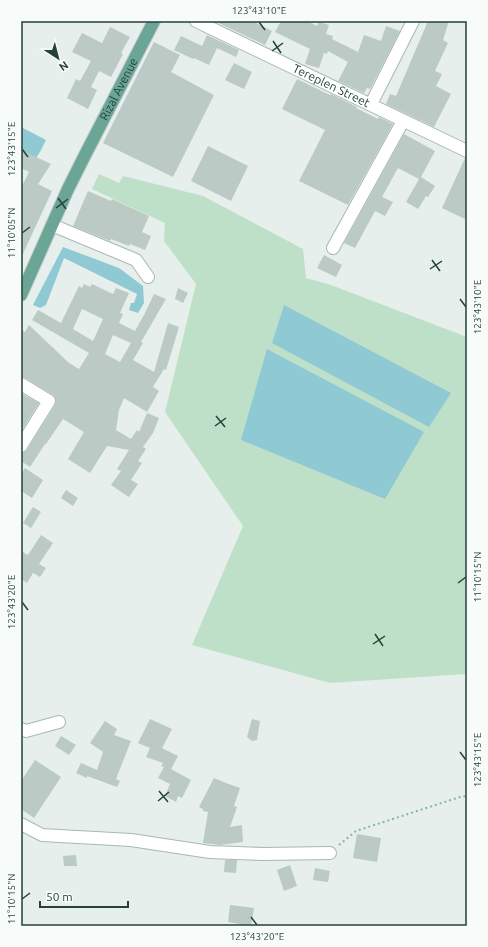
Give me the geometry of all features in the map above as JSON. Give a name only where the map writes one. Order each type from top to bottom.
[{"type":"main road","name":"Rizal Avenue","points":[[52,225],[84,157],[154,21]]},
{"type":"main road","points":[[21,295],[52,225]]},
{"type":"street","name":"Tereplen Street","points":[[196,21],[371,104],[467,152]]},
{"type":"street","points":[[371,104],[414,21]]},
{"type":"street","points":[[333,248],[403,121]]},
{"type":"street","points":[[52,225],[136,260],[148,277]]},
{"type":"street","points":[[21,384],[49,401],[21,446]]},
{"type":"street","points":[[21,729],[26,731],[59,722]]},
{"type":"street","points":[[21,824],[42,834],[131,840],[210,852],[264,854],[330,853]]},
{"type":"path","points":[[330,853],[356,831],[463,796],[467,797]]},
{"type":"green space","points":[[99,174],[119,183],[123,176],[203,196],[303,249],[306,278],[331,285],[467,337],[467,674],[330,683],[192,645],[243,526],[165,412],[196,284],[164,241],[165,223],[92,189]]},
{"type":"water","points":[[21,127],[46,140],[36,158],[21,151]]},
{"type":"water","points":[[63,247],[119,268],[143,286],[144,303],[138,313],[129,310],[131,303],[134,303],[137,294],[64,258],[46,305],[40,308],[33,305]]},
{"type":"water","points":[[284,305],[451,393],[429,427],[272,343]]},
{"type":"water","points":[[267,349],[424,432],[385,499],[241,440]]},
{"type":"building","points":[[214,21],[252,21],[272,31],[265,45]]},
{"type":"building","points":[[281,21],[307,21],[317,26],[319,22],[329,25],[326,34],[333,36],[332,39],[358,52],[364,35],[381,41],[386,26],[400,31],[370,89],[367,88],[364,93],[338,81],[348,62],[328,51],[327,54],[324,53],[319,68],[305,64],[310,49],[275,32]]},
{"type":"building","points":[[428,21],[449,21],[443,40],[448,43],[435,71],[442,74],[436,86],[451,94],[434,127],[386,104],[390,94],[396,96]]},
{"type":"building","points":[[110,27],[130,37],[121,53],[123,54],[111,77],[99,71],[91,87],[97,90],[88,109],[67,98],[76,79],[80,81],[91,61],[72,52],[82,33],[102,43]]},
{"type":"building","points":[[207,35],[239,50],[236,57],[217,48],[209,65],[174,50],[181,36],[202,46]]},
{"type":"building","points":[[154,42],[180,55],[171,72],[214,95],[173,177],[103,143]]},
{"type":"building","points":[[234,63],[252,72],[244,89],[225,80]]},
{"type":"building","points":[[297,79],[330,95],[331,94],[378,119],[379,117],[393,124],[348,205],[299,181],[325,130],[282,109]]},
{"type":"building","points":[[404,134],[435,151],[421,177],[435,186],[428,197],[426,196],[418,209],[406,202],[419,179],[398,168],[382,197],[393,202],[385,216],[375,211],[355,248],[344,243]]},
{"type":"building","points":[[208,146],[248,166],[231,201],[191,181]]},
{"type":"building","points":[[21,150],[51,164],[38,184],[52,191],[21,258],[21,188],[29,172],[21,168]]},
{"type":"building","points":[[465,158],[467,158],[467,220],[442,208]]},
{"type":"building","points":[[88,191],[111,201],[112,199],[149,216],[142,232],[151,236],[145,250],[111,239],[110,241],[73,226]]},
{"type":"building","points":[[324,255],[342,265],[336,277],[317,268]]},
{"type":"building","points":[[84,284],[90,287],[92,284],[113,294],[116,288],[129,293],[120,313],[123,314],[119,323],[135,331],[154,294],[166,299],[141,342],[143,343],[133,360],[154,372],[168,323],[179,327],[166,370],[164,369],[153,387],[159,391],[147,412],[124,398],[119,410],[116,430],[131,439],[137,430],[139,432],[147,413],[159,418],[153,433],[143,447],[146,449],[138,461],[142,463],[131,480],[138,484],[129,497],[111,485],[121,471],[117,469],[129,450],[107,446],[90,473],[68,459],[84,432],[63,419],[30,467],[21,461],[21,453],[27,450],[56,401],[53,395],[21,377],[21,330],[25,332],[29,325],[69,363],[79,369],[89,353],[32,320],[38,310],[61,323],[79,286],[82,288]],"holes":[[[82,309],[103,319],[93,341],[73,329]],[[113,335],[131,343],[120,362],[105,354]]]},
{"type":"building","points":[[178,288],[188,293],[183,303],[175,299]]},
{"type":"building","points":[[21,393],[39,403],[21,432]]},
{"type":"building","points":[[25,468],[43,480],[32,498],[21,491],[21,474]]},
{"type":"building","points":[[66,490],[78,498],[73,506],[61,498]]},
{"type":"building","points":[[33,507],[41,512],[31,528],[23,523]]},
{"type":"building","points":[[41,535],[53,543],[39,564],[46,568],[40,577],[33,573],[27,583],[21,579],[21,551],[28,555]]},
{"type":"building","points":[[150,719],[172,729],[162,748],[178,756],[171,769],[191,780],[182,798],[178,796],[176,802],[165,796],[170,784],[158,778],[164,767],[161,766],[163,763],[146,757],[150,748],[138,743]]},
{"type":"building","points":[[252,719],[260,721],[257,740],[252,741],[247,737]]},
{"type":"building","points":[[105,721],[117,729],[114,735],[131,741],[116,779],[120,781],[117,787],[76,773],[81,763],[97,770],[103,752],[90,743]]},
{"type":"building","points":[[61,736],[76,745],[69,755],[55,746]]},
{"type":"building","points":[[35,760],[61,777],[34,818],[21,809],[21,781]]},
{"type":"building","points":[[214,778],[240,788],[234,806],[237,807],[230,827],[242,825],[243,842],[220,845],[203,843],[208,812],[203,811],[203,809],[199,807]]},
{"type":"building","points":[[357,834],[381,838],[377,862],[353,858]]},
{"type":"building","points":[[76,855],[77,866],[64,866],[63,856]]},
{"type":"building","points":[[225,860],[237,860],[236,873],[224,872]]},
{"type":"building","points":[[290,865],[297,886],[284,891],[277,870]]},
{"type":"building","points":[[315,868],[330,871],[328,882],[313,880]]},
{"type":"building","points":[[230,905],[254,908],[251,926],[228,922]]}]
